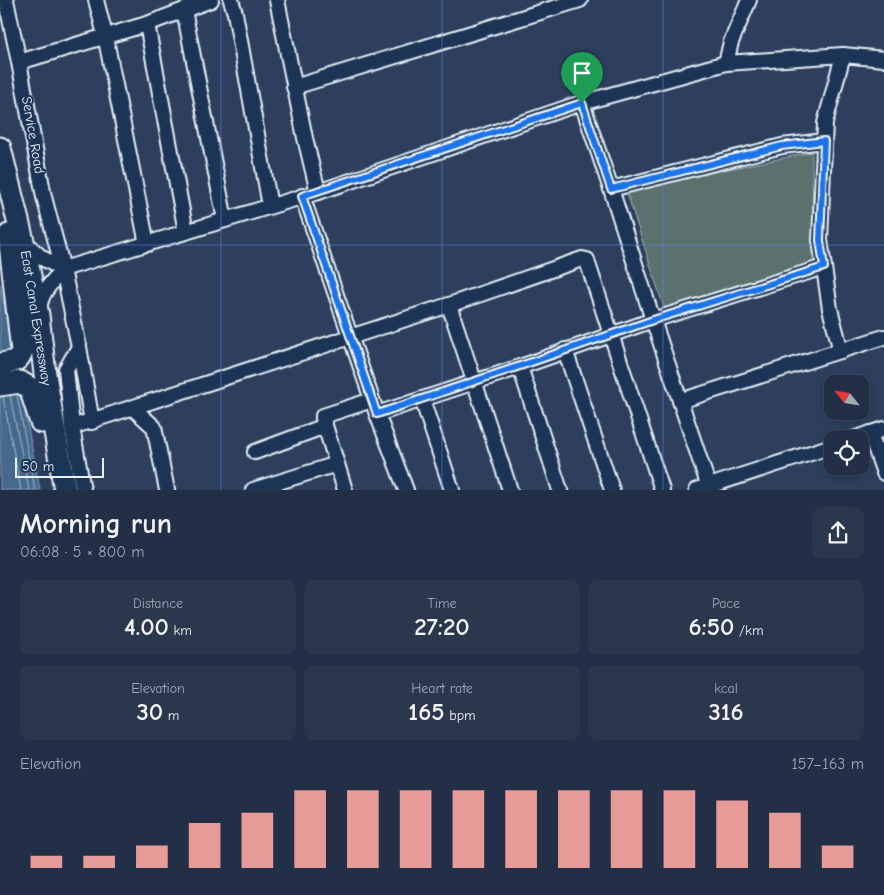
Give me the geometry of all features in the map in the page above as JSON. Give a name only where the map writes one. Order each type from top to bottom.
[{"type":"main road","name":"East Canal Expressway","points":[[0,148],[23,241],[38,315],[45,374],[65,490]]},
{"type":"main road","points":[[0,161],[22,344],[20,357],[8,362]]},
{"type":"main road","points":[[10,384],[30,388],[34,394],[58,490]]},
{"type":"street","name":"Service Road","points":[[6,0],[44,197],[63,269],[79,347],[92,422]]},
{"type":"street","points":[[96,0],[106,35],[147,244]]},
{"type":"street","points":[[19,62],[147,24],[211,0]]},
{"type":"street","points":[[232,0],[248,76],[270,206]]},
{"type":"street","points":[[277,0],[294,87],[318,192]]},
{"type":"street","points":[[294,87],[580,0]]},
{"type":"street","points":[[726,63],[731,42],[749,0]]},
{"type":"street","points":[[184,10],[225,220]]},
{"type":"street","points":[[147,24],[186,232]]},
{"type":"street","points":[[841,351],[830,309],[820,240],[825,123],[843,55]]},
{"type":"street","points":[[38,315],[40,301],[45,290],[63,269],[318,192],[582,103],[726,63],[843,55],[884,59]]},
{"type":"street","points":[[582,103],[680,401],[705,489],[824,449]]},
{"type":"street","points":[[611,189],[782,146],[824,141]]},
{"type":"street","points":[[302,196],[372,400],[406,490]]},
{"type":"street","points":[[23,241],[42,258],[63,269]]},
{"type":"street","points":[[72,427],[449,305],[582,259],[587,260],[662,490]]},
{"type":"street","points":[[377,414],[653,320],[824,267]]},
{"type":"street","points":[[449,305],[510,490]]},
{"type":"street","points":[[680,401],[884,337]]},
{"type":"street","points":[[79,347],[66,369],[72,427],[83,490]]},
{"type":"street","points":[[564,350],[612,490]]},
{"type":"street","points":[[520,366],[560,490]]},
{"type":"street","points":[[422,398],[452,490]]},
{"type":"street","points":[[344,490],[325,426],[324,416],[372,400]]},
{"type":"street","points":[[133,408],[154,427],[167,490]]},
{"type":"street","points":[[255,452],[325,426]]},
{"type":"street","points":[[884,429],[870,433],[884,473]]},
{"type":"street","points":[[253,490],[337,464]]},
{"type":"green space","points":[[812,152],[813,262],[664,308],[626,190]]},
{"type":"water","points":[[0,284],[40,490],[0,490]]},
{"type":"route","points":[[582,103],[611,189],[782,146],[824,141],[820,240],[824,267],[653,320],[377,414],[302,196],[582,103]]}]
